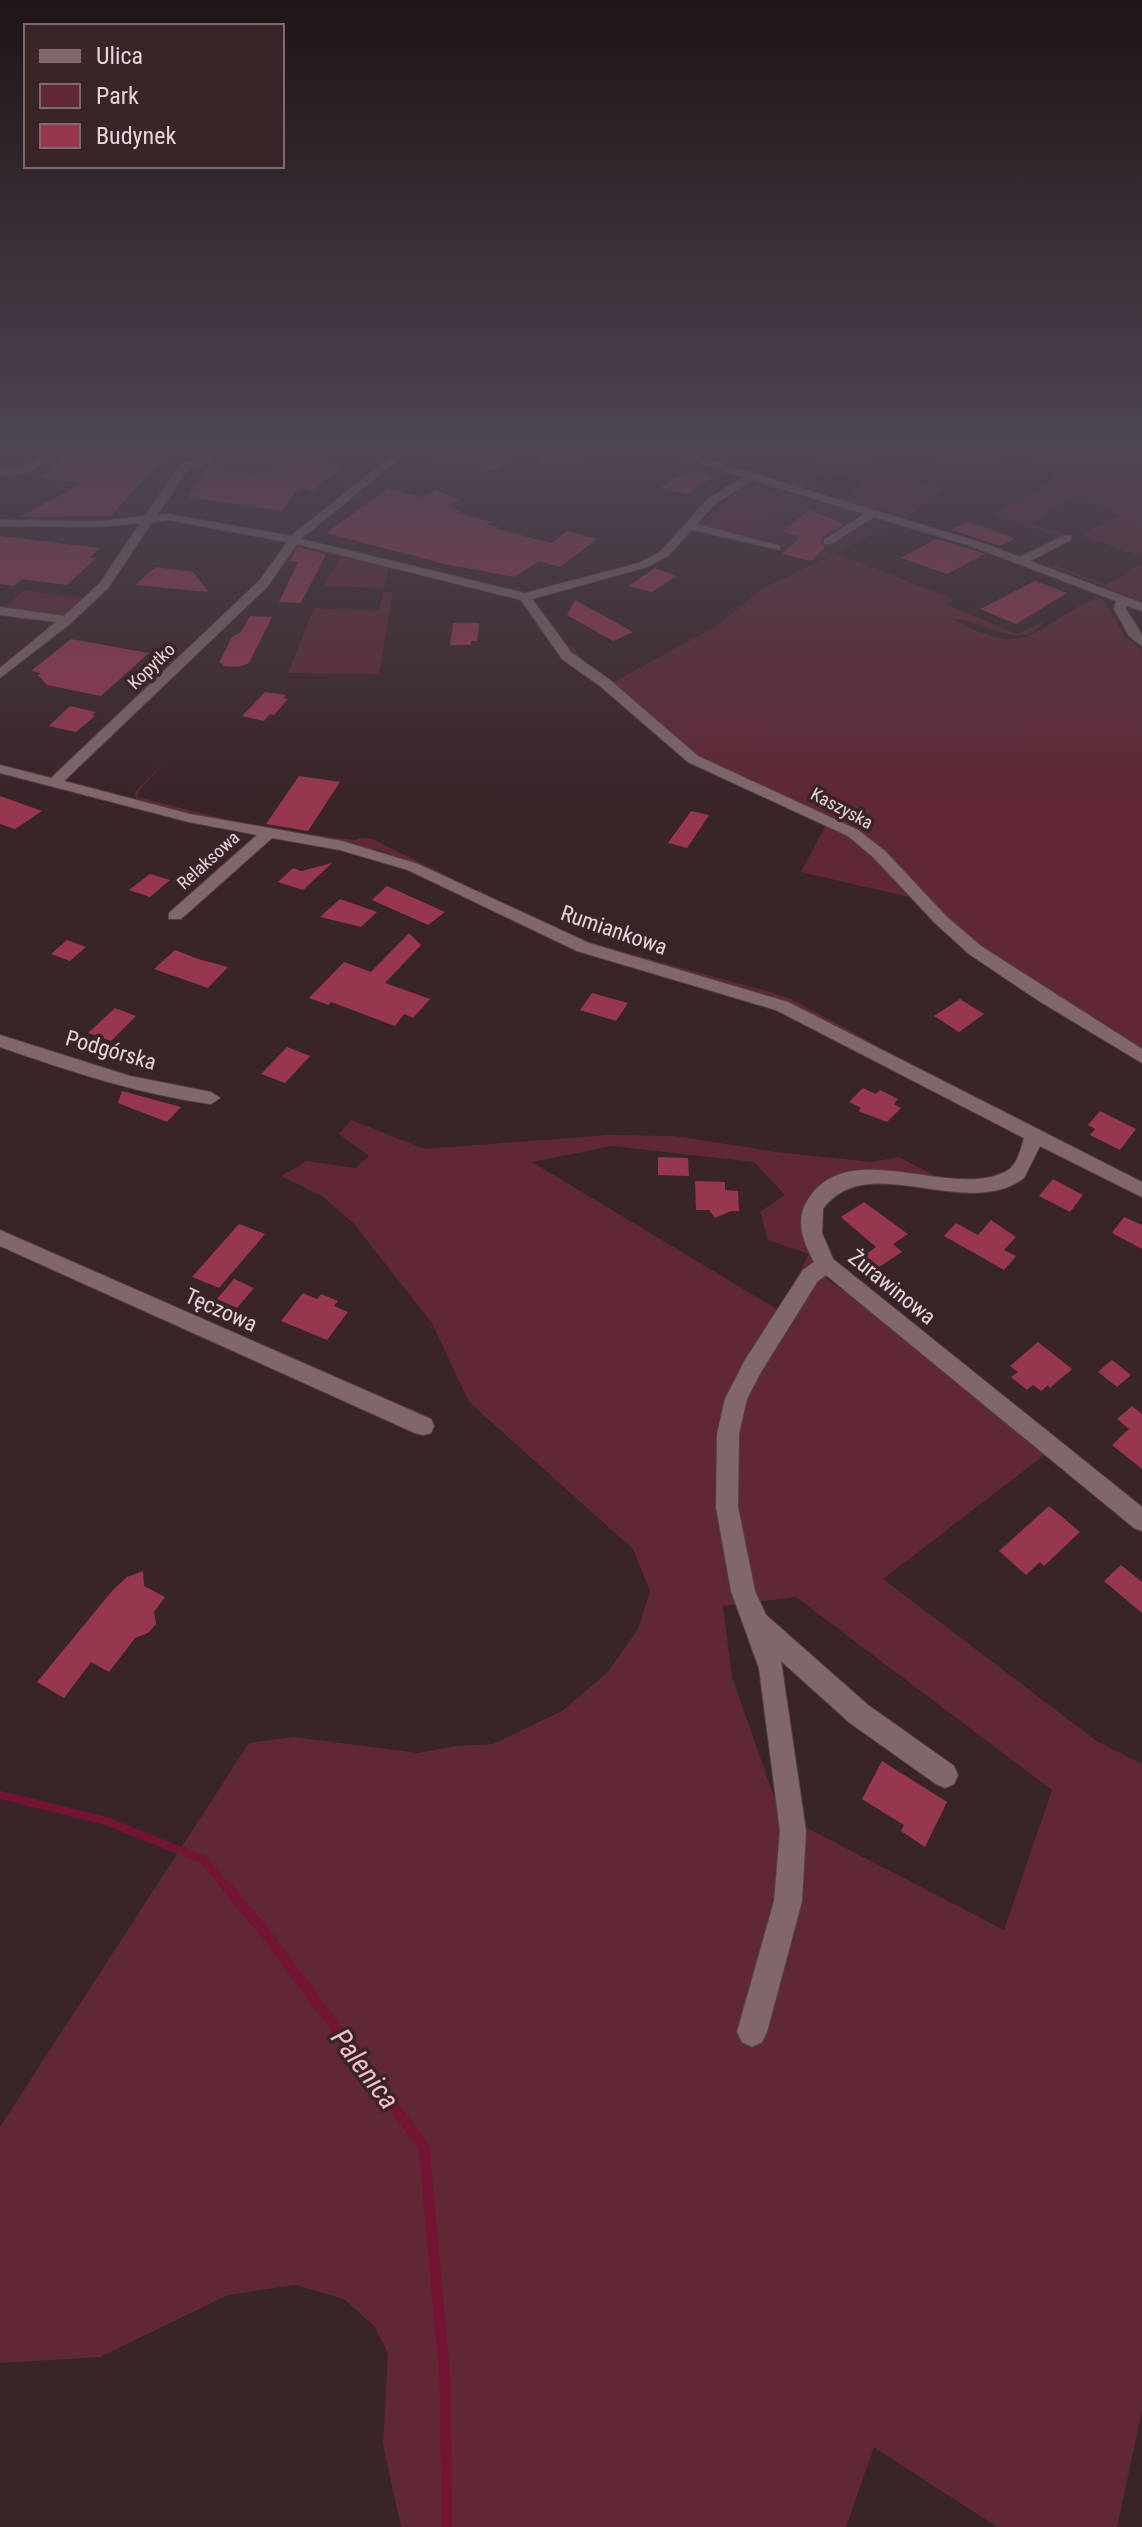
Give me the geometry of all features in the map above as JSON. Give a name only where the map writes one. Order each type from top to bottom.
[{"type":"street","points":[[0,674],[67,620],[121,563]]},
{"type":"street","name":"Kopytko","points":[[54,783],[264,583],[278,563]]},
{"type":"street","points":[[386,563],[525,597],[649,563]]},
{"type":"street","points":[[1026,563],[1142,607]]},
{"type":"street","name":"Kaszyska","points":[[525,597],[567,656],[605,683],[685,753],[707,767],[860,838],[932,912],[990,962],[1142,1057]]},
{"type":"street","points":[[1122,600],[1120,609],[1133,633],[1142,642]]},
{"type":"street","points":[[0,611],[67,620]]},
{"type":"street","name":"Rumiankowa","points":[[0,769],[189,818],[386,857],[583,947],[773,1002],[1142,1190]]},
{"type":"street","name":"Relaksowa","points":[[175,916],[268,833]]},
{"type":"street","name":"Podgórska","points":[[0,1041],[114,1078],[181,1095],[211,1098]]},
{"type":"street","name":"Żurawinowa","points":[[1034,1134],[1025,1164],[1012,1177],[984,1186],[863,1177],[841,1180],[814,1206],[810,1224],[814,1246],[826,1264],[1142,1521]]},
{"type":"street","name":"Tęczowa","points":[[0,1238],[423,1426]]},
{"type":"street","points":[[752,2032],[788,1901],[793,1831],[771,1668],[743,1591],[727,1507],[728,1434],[736,1399],[753,1366],[810,1276],[826,1264]]},
{"type":"street","points":[[757,1623],[859,1714],[945,1775]]},
{"type":"green space","points":[[337,563],[389,566],[384,588],[322,586]]},
{"type":"green space","points":[[817,563],[859,563],[954,599],[946,604],[1017,634],[1044,621],[1035,631],[1013,635],[952,619],[999,638],[1030,635],[1098,597],[1107,604],[1124,636],[1142,650],[1142,1052],[953,928],[871,843],[694,756],[566,650],[573,647],[583,661],[612,683],[720,624],[761,589]]},
{"type":"green space","points":[[1142,564],[1142,601],[1052,567],[1055,565],[1106,585]]},
{"type":"green space","points":[[24,590],[80,598],[89,593],[64,616],[3,609]]},
{"type":"green space","points":[[383,592],[393,592],[379,674],[288,673],[314,608],[379,611]]},
{"type":"green space","points":[[170,756],[137,797],[269,830],[355,840],[372,839],[462,883],[379,850],[191,816],[136,799],[135,792]]},
{"type":"green space","points":[[826,825],[854,838],[913,898],[801,872]]},
{"type":"green space","points":[[479,888],[484,894],[586,942],[791,999],[871,1042],[866,1043],[769,995],[584,943],[480,893]]},
{"type":"green space","points":[[351,1120],[425,1149],[608,1135],[675,1136],[776,1152],[872,1162],[899,1157],[943,1180],[868,1172],[844,1174],[828,1180],[816,1190],[808,1203],[804,1235],[816,1265],[829,1281],[852,1295],[1047,1453],[883,1579],[1098,1742],[1142,1764],[1142,2411],[1117,2527],[997,2527],[874,2447],[846,2527],[401,2527],[383,2444],[388,2353],[374,2326],[344,2299],[295,2285],[228,2295],[100,2357],[0,2363],[0,2127],[249,1743],[294,1737],[418,1753],[456,1746],[493,1744],[562,1711],[608,1672],[638,1629],[650,1591],[633,1549],[469,1402],[432,1323],[354,1224],[322,1196],[281,1176],[307,1161],[355,1168],[369,1156],[339,1134]],"holes":[[[612,1146],[754,1162],[785,1195],[760,1212],[768,1240],[809,1254],[780,1311],[532,1162]],[[796,1597],[1052,1790],[1004,1930],[780,1814],[732,1677],[723,1606]]]},
{"type":"building","points":[[0,563],[91,563],[67,585],[22,579],[14,586],[0,584]]},
{"type":"building","points":[[298,563],[321,563],[301,603],[279,602]]},
{"type":"building","points":[[441,563],[536,563],[514,577]]},
{"type":"building","points":[[915,563],[968,563],[947,574]]},
{"type":"building","points":[[156,567],[193,572],[209,592],[135,585]]},
{"type":"building","points":[[655,568],[677,576],[652,592],[628,586]]},
{"type":"building","points":[[1035,581],[1067,593],[1016,624],[980,609]]},
{"type":"building","points":[[575,600],[633,632],[613,641],[567,615]]},
{"type":"building","points":[[250,616],[272,617],[249,663],[239,667],[222,666],[224,664],[219,663],[232,637],[241,632]]},
{"type":"building","points":[[453,623],[479,623],[477,641],[471,641],[471,645],[450,645]]},
{"type":"building","points":[[71,639],[149,653],[101,696],[47,685],[38,675],[41,673],[31,671]]},
{"type":"building","points":[[265,692],[286,695],[283,698],[288,699],[264,721],[242,716]]},
{"type":"building","points":[[70,706],[96,712],[92,715],[95,716],[76,732],[49,726]]},
{"type":"building","points":[[299,776],[340,782],[308,831],[266,824]]},
{"type":"building","points":[[0,796],[42,811],[15,829],[0,824]]},
{"type":"building","points":[[691,811],[709,815],[687,848],[668,843]]},
{"type":"building","points":[[332,863],[303,890],[278,882],[293,868],[301,871]]},
{"type":"building","points":[[150,874],[170,880],[150,897],[129,890]]},
{"type":"building","points":[[387,886],[445,912],[428,925],[372,900]]},
{"type":"building","points":[[340,899],[377,912],[361,927],[320,917]]},
{"type":"building","points":[[409,933],[421,945],[385,983],[430,999],[413,1018],[404,1014],[395,1026],[331,1002],[328,1005],[309,998],[344,962],[371,972]]},
{"type":"building","points":[[67,940],[86,947],[70,961],[51,954]]},
{"type":"building","points":[[175,950],[228,967],[208,988],[154,969]]},
{"type":"building","points":[[592,993],[628,1003],[616,1021],[580,1010]]},
{"type":"building","points":[[960,999],[984,1014],[959,1032],[934,1016]]},
{"type":"building","points":[[115,1008],[136,1016],[111,1041],[88,1033]]},
{"type":"building","points":[[287,1047],[310,1056],[285,1083],[261,1074]]},
{"type":"building","points":[[863,1088],[876,1094],[880,1090],[898,1099],[894,1104],[901,1108],[887,1122],[858,1111],[861,1108],[849,1102]]},
{"type":"building","points":[[122,1091],[181,1107],[167,1122],[118,1103]]},
{"type":"building","points":[[1100,1111],[1136,1129],[1120,1150],[1090,1135],[1095,1129],[1088,1125]]},
{"type":"building","points":[[658,1157],[688,1158],[689,1176],[658,1175]]},
{"type":"building","points":[[1053,1179],[1083,1195],[1070,1212],[1039,1196]]},
{"type":"building","points":[[695,1181],[725,1182],[725,1190],[738,1191],[739,1211],[715,1218],[709,1210],[696,1210]]},
{"type":"building","points":[[864,1202],[908,1234],[893,1244],[902,1252],[879,1267],[865,1255],[876,1247],[841,1217]]},
{"type":"building","points":[[1124,1217],[1142,1225],[1142,1249],[1112,1233]]},
{"type":"building","points":[[991,1220],[1016,1237],[1004,1250],[1016,1256],[1004,1270],[944,1236],[956,1223],[978,1235]]},
{"type":"building","points":[[239,1224],[265,1234],[219,1288],[192,1277]]},
{"type":"building","points":[[234,1279],[254,1288],[237,1308],[217,1299]]},
{"type":"building","points":[[303,1293],[317,1299],[321,1294],[338,1301],[334,1306],[348,1312],[327,1340],[281,1321]]},
{"type":"building","points":[[1038,1342],[1072,1369],[1050,1388],[1048,1385],[1041,1391],[1033,1385],[1027,1390],[1011,1377],[1018,1372],[1010,1366]]},
{"type":"building","points":[[1112,1360],[1131,1375],[1117,1387],[1098,1372]]},
{"type":"building","points":[[1132,1406],[1142,1414],[1142,1469],[1112,1445],[1129,1429],[1117,1419]]},
{"type":"building","points":[[1049,1506],[1080,1532],[1044,1566],[1040,1562],[1026,1575],[999,1551]]},
{"type":"building","points":[[1121,1565],[1142,1582],[1142,1613],[1104,1581]]},
{"type":"building","points":[[143,1571],[144,1586],[165,1597],[154,1612],[156,1624],[148,1633],[135,1638],[109,1672],[91,1662],[64,1698],[37,1682],[112,1591],[127,1577]]},
{"type":"building","points":[[882,1761],[947,1802],[925,1847],[901,1831],[904,1825],[862,1799]]},
{"type":"waterway","name":"Palenica","points":[[0,1795],[106,1821],[204,1860],[227,1888]]},
{"type":"waterway","name":"Palenica","points":[[226,1886],[263,1930],[424,2147],[445,2379],[447,2527]]}]
